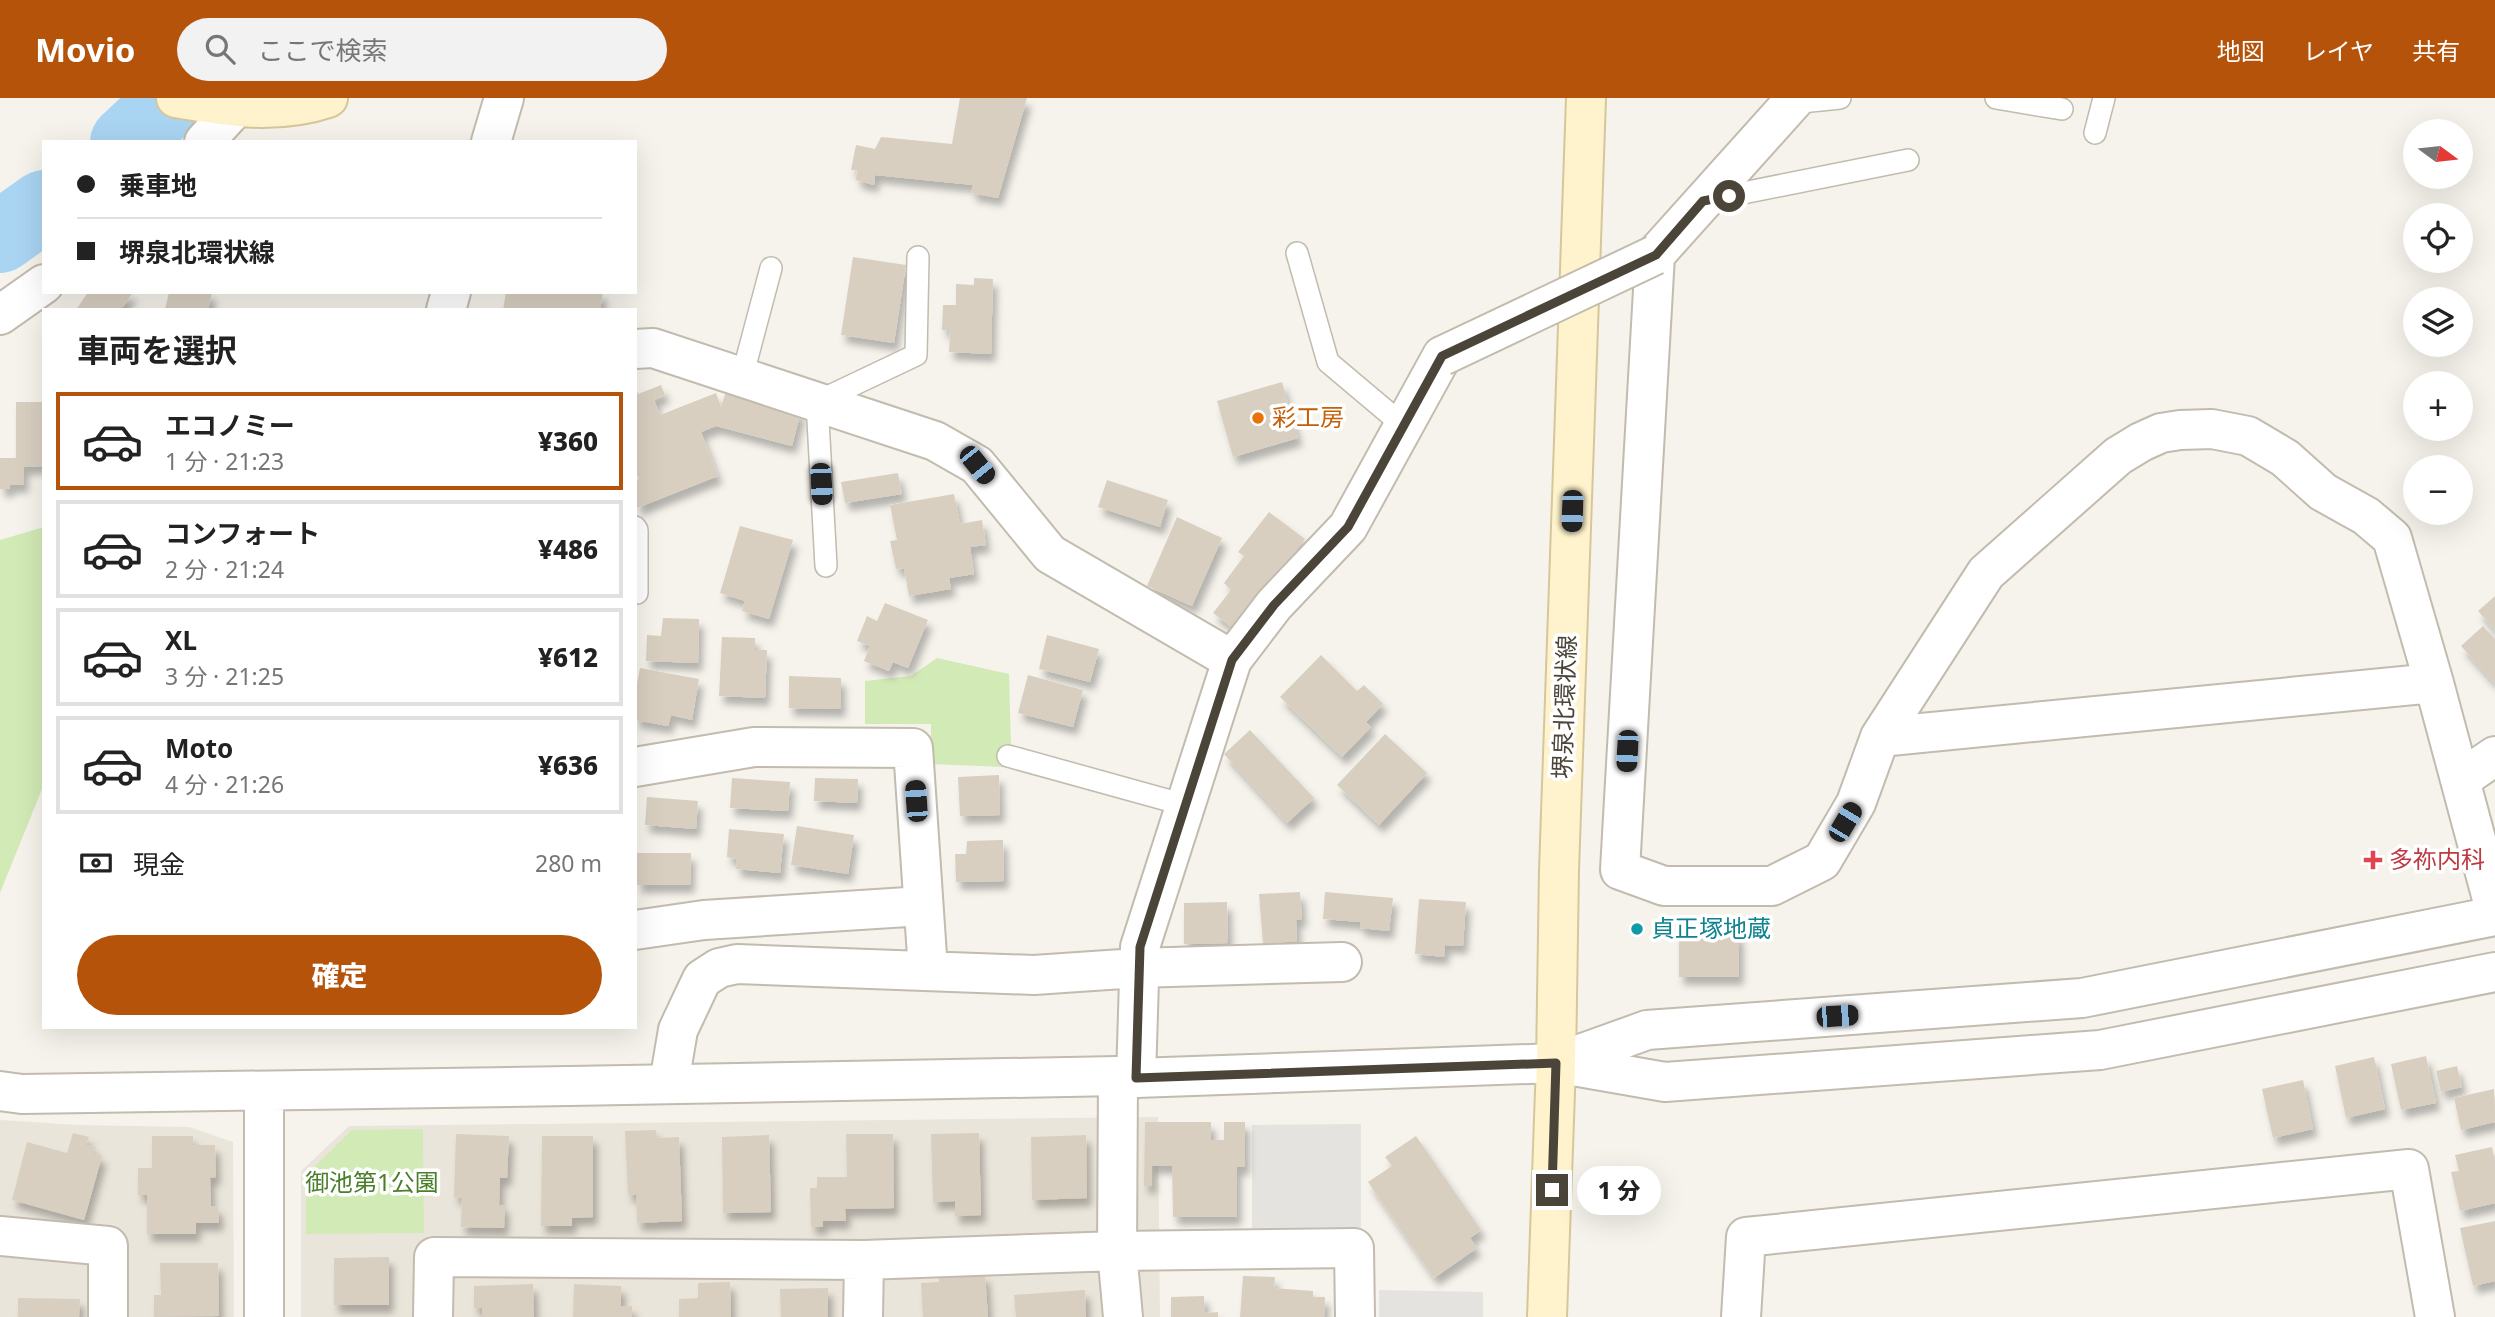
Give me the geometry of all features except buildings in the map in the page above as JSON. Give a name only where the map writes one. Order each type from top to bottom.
[{"type":"main road","points":[[176,98],[226,106],[303,107],[328,98]]},
{"type":"main road","name":"堺泉北環状線","points":[[1547,1317],[1556,1063],[1559,870],[1587,98]]},
{"type":"street","points":[[492,140],[504,98]]},
{"type":"street","points":[[1122,1317],[1117,1251],[1127,1077],[1140,947],[1232,660],[1274,605],[1348,527],[1442,356],[1656,255],[1794,101]]},
{"type":"street","points":[[205,140],[226,106]]},
{"type":"street","points":[[1656,255],[1620,870],[1664,886],[1772,886],[1822,861],[1857,803],[1880,737],[1986,573],[2118,456],[2151,437],[2180,430],[2212,429],[2248,436],[2285,458],[2323,492],[2366,516],[2392,538],[2495,910]]},
{"type":"street","points":[[0,315],[42,285]]},
{"type":"street","points":[[637,349],[653,348],[935,441],[977,465],[1050,554],[1232,660]]},
{"type":"street","points":[[1880,737],[2434,683]]},
{"type":"street","points":[[637,767],[754,747],[913,748],[928,971]]},
{"type":"street","points":[[2460,780],[2495,756]]},
{"type":"street","points":[[637,930],[704,920],[923,906]]},
{"type":"street","points":[[1556,1063],[1647,1030],[2082,998],[2495,916]]},
{"type":"street","points":[[669,1083],[678,1030],[702,979],[719,968],[737,964],[1034,975],[1138,968],[1342,962]]},
{"type":"street","points":[[0,1091],[22,1094],[264,1092],[1127,1077],[1556,1063],[1665,1082],[2100,1050],[2495,972]]},
{"type":"street","points":[[264,1092],[264,1317]]},
{"type":"street","points":[[1741,1317],[1746,1237],[2409,1169],[2435,1317]]},
{"type":"street","points":[[0,1236],[108,1246],[108,1317]]},
{"type":"street","points":[[433,1317],[434,1257],[864,1260],[1117,1251],[1354,1248],[1355,1317]]},
{"type":"street","points":[[863,1317],[864,1260]]},
{"type":"lane","points":[[1794,101],[1840,98]]},
{"type":"lane","points":[[1996,98],[2062,108]]},
{"type":"lane","points":[[2095,133],[2104,98]]},
{"type":"lane","points":[[1703,201],[1908,160]]},
{"type":"lane","points":[[1297,253],[1328,362],[1404,426]]},
{"type":"lane","points":[[826,566],[817,402],[916,355],[918,257]]},
{"type":"lane","points":[[742,377],[771,268]]},
{"type":"lane","points":[[637,530],[637,593]]},
{"type":"lane","points":[[1009,756],[1185,805]]},
{"type":"shaded area","points":[[1158,1117],[1160,1317],[301,1317],[301,1171],[349,1126]]},
{"type":"shaded area","points":[[0,1120],[78,1125],[189,1127],[233,1142],[234,1317],[0,1317]]},
{"type":"shaded area","points":[[1361,1124],[1361,1227],[1252,1228],[1252,1125]]},
{"type":"shaded area","points":[[1379,1290],[1483,1292],[1483,1317],[1379,1317]]},
{"type":"green space","points":[[42,528],[42,789],[0,893],[0,540]]},
{"type":"green space","points":[[937,658],[1009,674],[1011,747],[1005,767],[931,764],[931,724],[865,724],[865,681],[911,676]]},
{"type":"green space","name":"御池第1公園","points":[[423,1129],[424,1233],[306,1234],[306,1175],[352,1130]]},
{"type":"waterway","points":[[128,140],[173,98]]},
{"type":"waterway","points":[[0,237],[42,207]]},
{"type":"place","name":"彩工房","points":[[1258,418]]},
{"type":"place","name":"多祢内科","points":[[2373,860]]},
{"type":"place","name":"貞正塚地蔵","points":[[1637,929]]},
{"type":"route","points":[[1552,1190],[1556,1063],[1136,1078],[1140,947],[1232,660],[1274,605],[1348,527],[1442,356],[1656,255],[1703,201],[1729,196]]}]
